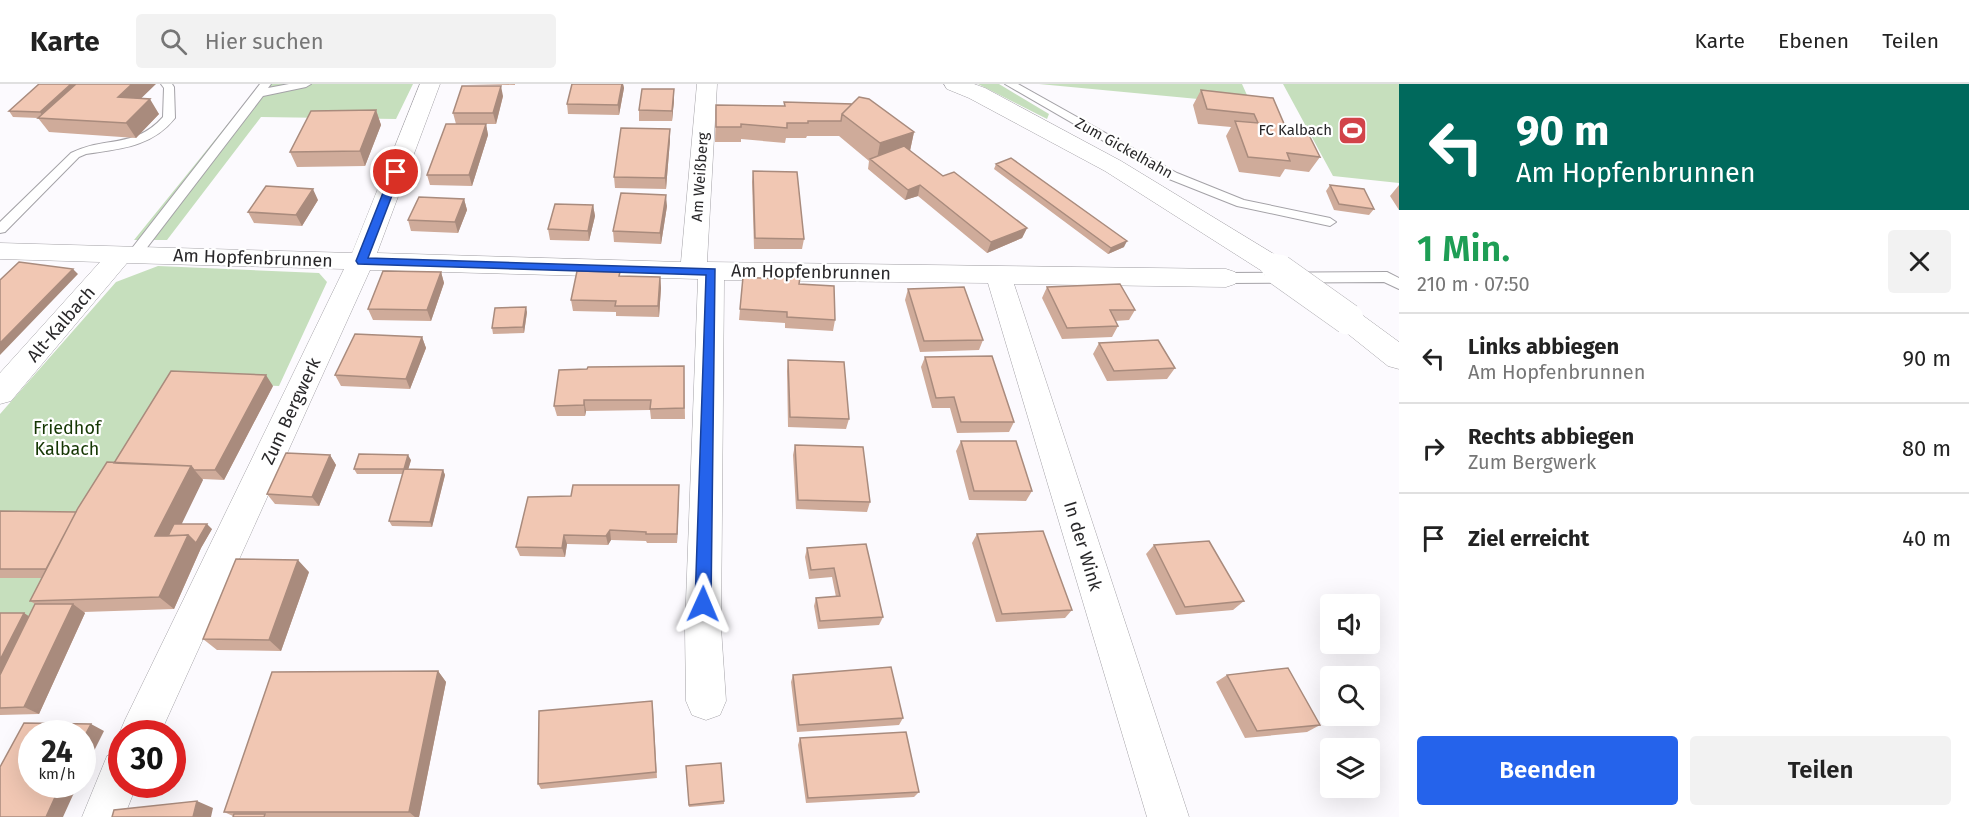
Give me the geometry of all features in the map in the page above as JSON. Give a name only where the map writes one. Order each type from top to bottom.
[{"type":"main road","points":[[955,84],[977,93],[1113,166],[1272,265],[1399,358]]},
{"type":"street","name":"Zum Bergwerk","points":[[146,720],[362,261],[430,84]]},
{"type":"street","name":"Am Weißberg","points":[[706,701],[703,628],[702,271],[707,84]]},
{"type":"street","name":"Am Hopfenbrunnen","points":[[0,250],[702,271],[1226,278]]},
{"type":"street","name":"Alt-Kalbach","points":[[0,393],[127,254]]},
{"type":"street","name":"In der Wink","points":[[998,274],[1168,817]]},
{"type":"street","points":[[103,817],[111,798]]},
{"type":"lane","points":[[0,229],[75,155],[83,151],[135,142],[156,133],[169,118],[169,87],[166,84]]},
{"type":"lane","points":[[127,254],[262,88],[306,84]]},
{"type":"lane","name":"Zum Gickelhahn","points":[[1010,84],[1173,176],[1241,203],[1330,222]]},
{"type":"lane","points":[[1226,278],[1387,277],[1399,284]]},
{"type":"green space","points":[[260,84],[413,84],[396,119],[261,117],[167,240],[134,240]]},
{"type":"green space","points":[[978,84],[999,84],[1049,114],[1047,119]]},
{"type":"green space","name":"FC Kalbach","points":[[1039,84],[1242,84],[1251,104]]},
{"type":"green space","name":"FC Kalbach","points":[[1283,84],[1399,84],[1399,183],[1333,176]]},
{"type":"green space","name":"Friedhof Kalbach","points":[[158,266],[319,273],[327,282],[279,386],[180,382],[48,613],[0,625],[0,414],[116,282]]},
{"type":"building","points":[[39,84],[71,84],[40,112],[9,111]]},
{"type":"building","points":[[76,84],[132,84],[118,97],[150,99],[126,123],[38,118]]},
{"type":"building","points":[[572,84],[622,84],[618,105],[567,104]]},
{"type":"building","points":[[462,86],[501,86],[493,113],[453,113]]},
{"type":"building","points":[[642,89],[674,89],[672,111],[639,110]]},
{"type":"building","points":[[1201,90],[1273,98],[1285,126],[1306,129],[1320,157],[1287,153],[1290,161],[1248,157],[1235,121],[1258,123],[1254,114],[1207,109]]},
{"type":"building","points":[[859,97],[869,99],[914,132],[880,143],[842,114]]},
{"type":"building","points":[[784,102],[852,104],[842,114],[841,121],[787,123],[787,128],[741,124],[741,127],[716,127],[716,105],[785,106]]},
{"type":"building","points":[[376,110],[360,151],[290,152],[311,111]]},
{"type":"building","points":[[446,124],[486,124],[469,175],[427,175]]},
{"type":"building","points":[[621,128],[670,129],[665,178],[614,177]]},
{"type":"building","points":[[904,146],[943,176],[954,172],[1027,228],[991,242],[920,185],[908,190],[870,159]]},
{"type":"building","points":[[1011,158],[1127,241],[1111,248],[996,164]]},
{"type":"building","points":[[753,171],[797,172],[804,239],[755,238]]},
{"type":"building","points":[[1330,185],[1364,189],[1374,209],[1339,204]]},
{"type":"building","points":[[266,186],[313,189],[296,215],[248,212]]},
{"type":"building","points":[[621,193],[666,195],[660,233],[613,231]]},
{"type":"building","points":[[419,197],[464,199],[455,222],[408,220]]},
{"type":"building","points":[[555,204],[593,205],[588,231],[548,229]]},
{"type":"building","points":[[19,262],[73,269],[0,343],[0,280]]},
{"type":"building","points":[[383,271],[441,272],[427,310],[368,309]]},
{"type":"building","points":[[577,271],[620,272],[619,276],[660,277],[658,306],[615,306],[616,301],[571,300]]},
{"type":"building","points":[[778,276],[800,277],[799,284],[834,286],[835,320],[787,317],[787,312],[740,309],[743,277],[778,279]]},
{"type":"building","points":[[1120,284],[1135,310],[1110,310],[1118,326],[1067,328],[1047,287]]},
{"type":"building","points":[[964,287],[983,340],[924,341],[908,289]]},
{"type":"building","points":[[526,307],[523,327],[492,328],[495,308]]},
{"type":"building","points":[[355,334],[422,337],[406,379],[335,375]]},
{"type":"building","points":[[1158,340],[1175,368],[1114,371],[1099,343]]},
{"type":"building","points":[[992,356],[1014,422],[961,422],[954,397],[936,398],[925,357]]},
{"type":"building","points":[[788,360],[844,362],[849,419],[790,417]]},
{"type":"building","points":[[684,366],[684,408],[650,409],[651,400],[584,400],[584,405],[554,406],[559,370],[587,369],[588,367]]},
{"type":"building","points":[[171,371],[266,375],[215,470],[194,470],[191,466],[114,463]]},
{"type":"building","points":[[961,441],[1016,441],[1032,491],[974,491]]},
{"type":"building","points":[[795,445],[863,447],[870,502],[798,500]]},
{"type":"building","points":[[286,453],[330,455],[312,497],[267,494]]},
{"type":"building","points":[[359,454],[408,455],[404,469],[354,469]]},
{"type":"building","points":[[107,462],[191,466],[155,536],[188,535],[159,597],[30,601],[78,508]]},
{"type":"building","points":[[404,469],[443,470],[430,522],[389,521]]},
{"type":"building","points":[[573,485],[679,485],[677,534],[646,534],[646,532],[610,530],[606,536],[564,535],[562,548],[516,547],[528,497],[571,496]]},
{"type":"building","points":[[0,511],[76,512],[46,569],[0,569]]},
{"type":"building","points":[[174,524],[207,524],[196,543],[188,535],[168,536]]},
{"type":"building","points":[[1043,531],[1072,610],[1002,614],[977,534]]},
{"type":"building","points":[[1209,541],[1244,601],[1185,607],[1154,545]]},
{"type":"building","points":[[866,544],[883,617],[820,621],[816,598],[840,596],[834,568],[811,570],[807,548]]},
{"type":"building","points":[[236,559],[298,560],[269,640],[203,639]]},
{"type":"building","points":[[35,604],[73,604],[24,707],[0,708],[0,675]]},
{"type":"building","points":[[0,613],[24,613],[0,660]]},
{"type":"building","points":[[891,667],[903,718],[799,725],[793,675]]},
{"type":"building","points":[[1288,668],[1320,725],[1257,731],[1227,675]]},
{"type":"building","points":[[438,671],[409,812],[224,812],[272,672]]},
{"type":"building","points":[[652,701],[656,772],[538,784],[539,711]]},
{"type":"building","points":[[906,732],[919,792],[808,798],[800,738]]},
{"type":"building","points":[[18,734],[18,798],[55,798],[46,817],[0,817],[0,767]]},
{"type":"building","points":[[721,763],[724,801],[689,805],[686,766]]},
{"type":"building","points":[[197,801],[193,817],[112,817],[114,810]]},
{"type":"building","points":[[234,814],[265,814],[264,817],[233,817]]},
{"type":"place","name":"FC Kalbach","points":[[1353,130]]},
{"type":"route","points":[[396,172],[362,261],[711,272],[703,604]]}]
